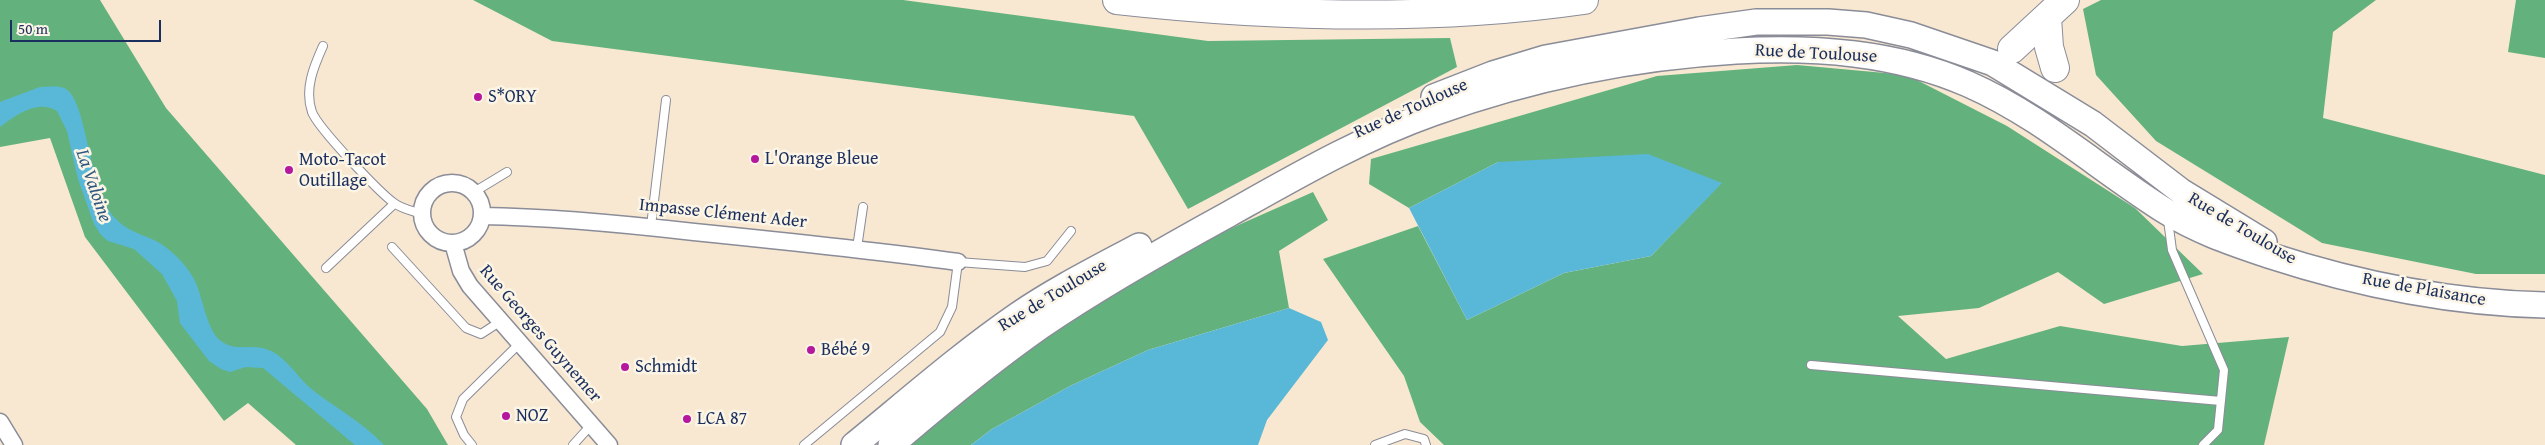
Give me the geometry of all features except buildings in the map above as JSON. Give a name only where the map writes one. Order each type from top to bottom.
[{"type":"highway","points":[[1117,0],[1246,10],[1386,14],[1496,9],[1584,0]]},
{"type":"highway","points":[[2003,56],[2056,9]]},
{"type":"highway","points":[[2055,68],[2049,47],[2056,9]]},
{"type":"main road","name":"Rue de Toulouse","points":[[891,445],[956,389],[1073,305],[1177,242],[1348,150],[1431,114],[1494,93],[1631,62],[1701,42],[1756,22],[1828,22],[1866,25],[2003,56],[2093,124],[2174,202]]},
{"type":"main road","name":"Rue de Toulouse","points":[[854,445],[970,349],[1019,314],[1083,276],[1320,150],[1416,104],[1493,74],[1546,58],[1701,42],[1759,50],[1858,53],[1923,68],[1965,82],[2008,103],[2043,126],[2174,202],[2304,267]]},
{"type":"main road","points":[[1965,82],[2003,56]]},
{"type":"main road","points":[[2055,68],[2067,90],[2093,124]]},
{"type":"main road","name":"Rue de Plaisance","points":[[2304,267],[2395,288],[2462,300],[2545,305]]},
{"type":"street","points":[[452,183],[464,185],[474,192],[482,207],[482,216],[479,226],[473,235],[464,241],[453,243],[442,241],[432,235],[425,226],[422,214],[424,202],[430,192],[440,185],[452,183]]},
{"type":"street","name":"Impasse Clément Ader","points":[[482,216],[524,216],[651,226],[856,248],[958,262]]},
{"type":"street","name":"Rue Georges Guynemer","points":[[453,243],[461,271],[470,286],[609,445]]},
{"type":"street","points":[[0,422],[14,445]]},
{"type":"lane","points":[[323,46],[311,71],[310,95],[312,113],[332,140],[394,204],[422,214]]},
{"type":"lane","points":[[651,226],[666,100]]},
{"type":"lane","points":[[474,192],[507,172]]},
{"type":"lane","points":[[2174,202],[2172,250],[2224,370],[2218,430],[2203,445]]},
{"type":"lane","points":[[326,268],[394,204]]},
{"type":"lane","points":[[856,248],[862,208]]},
{"type":"lane","points":[[804,445],[940,332],[952,306],[958,262],[1026,267],[1047,261],[1071,231]]},
{"type":"lane","points":[[392,247],[466,328],[481,334],[500,321]]},
{"type":"lane","points":[[472,445],[464,435],[456,417],[463,399],[520,343]]},
{"type":"lane","points":[[1812,365],[2221,401]]},
{"type":"lane","points":[[573,445],[592,424]]},
{"type":"lane","points":[[1375,445],[1404,434],[1424,440],[1426,445]]},
{"type":"green space","points":[[0,0],[100,0],[166,108],[427,409],[448,445],[296,445],[248,403],[224,421],[85,237],[50,138],[0,147]]},
{"type":"green space","points":[[473,0],[903,0],[1208,41],[1450,38],[1457,67],[1188,209],[1134,116],[552,41]]},
{"type":"green space","points":[[2101,0],[2376,0],[2333,32],[2323,118],[2545,175],[2545,274],[2476,274],[2322,243],[2156,141],[2096,75],[2083,9]]},
{"type":"green space","points":[[2516,0],[2545,0],[2545,58],[2508,52]]},
{"type":"green space","points":[[1797,65],[1907,75],[2007,126],[2135,208],[2203,274],[2104,304],[2058,272],[1979,308],[1898,316],[1946,359],[2060,326],[2182,346],[2289,337],[2264,445],[1444,445],[1420,422],[1404,376],[1323,259],[1418,226],[1467,320],[1564,273],[1651,256],[1721,183],[1498,162],[1409,208],[1369,184],[1371,159],[1657,76]]},
{"type":"green space","points":[[1313,192],[1328,220],[1279,251],[1289,308],[1148,350],[1070,386],[992,429],[971,445],[906,445],[1049,331],[1191,246]]},
{"type":"water","name":"La Valoine","points":[[40,87],[63,88],[73,97],[84,129],[93,169],[106,205],[115,218],[124,226],[160,243],[182,262],[194,279],[208,321],[216,336],[227,345],[265,348],[276,354],[309,387],[357,421],[384,445],[355,445],[263,368],[246,367],[230,372],[221,369],[209,361],[180,323],[177,301],[162,274],[134,249],[108,241],[101,235],[94,224],[78,179],[67,131],[57,111],[42,107],[34,108],[27,110],[0,127],[0,102]]},
{"type":"water","points":[[1648,154],[1722,183],[1651,256],[1564,273],[1467,320],[1409,208],[1498,162]]},
{"type":"water","points":[[1289,308],[1321,322],[1328,340],[1267,420],[1258,445],[971,445],[992,429],[1070,386],[1148,350]]},
{"type":"place","name":"S*ORY","points":[[478,97]]},
{"type":"place","name":"L'Orange Bleue","points":[[755,159]]},
{"type":"place","name":"Moto-Tacot Outillage","points":[[289,170]]},
{"type":"place","name":"Bébé 9","points":[[811,350]]},
{"type":"place","name":"Schmidt","points":[[625,367]]},
{"type":"place","name":"NOZ","points":[[506,416]]},
{"type":"place","name":"LCA 87","points":[[687,419]]}]
